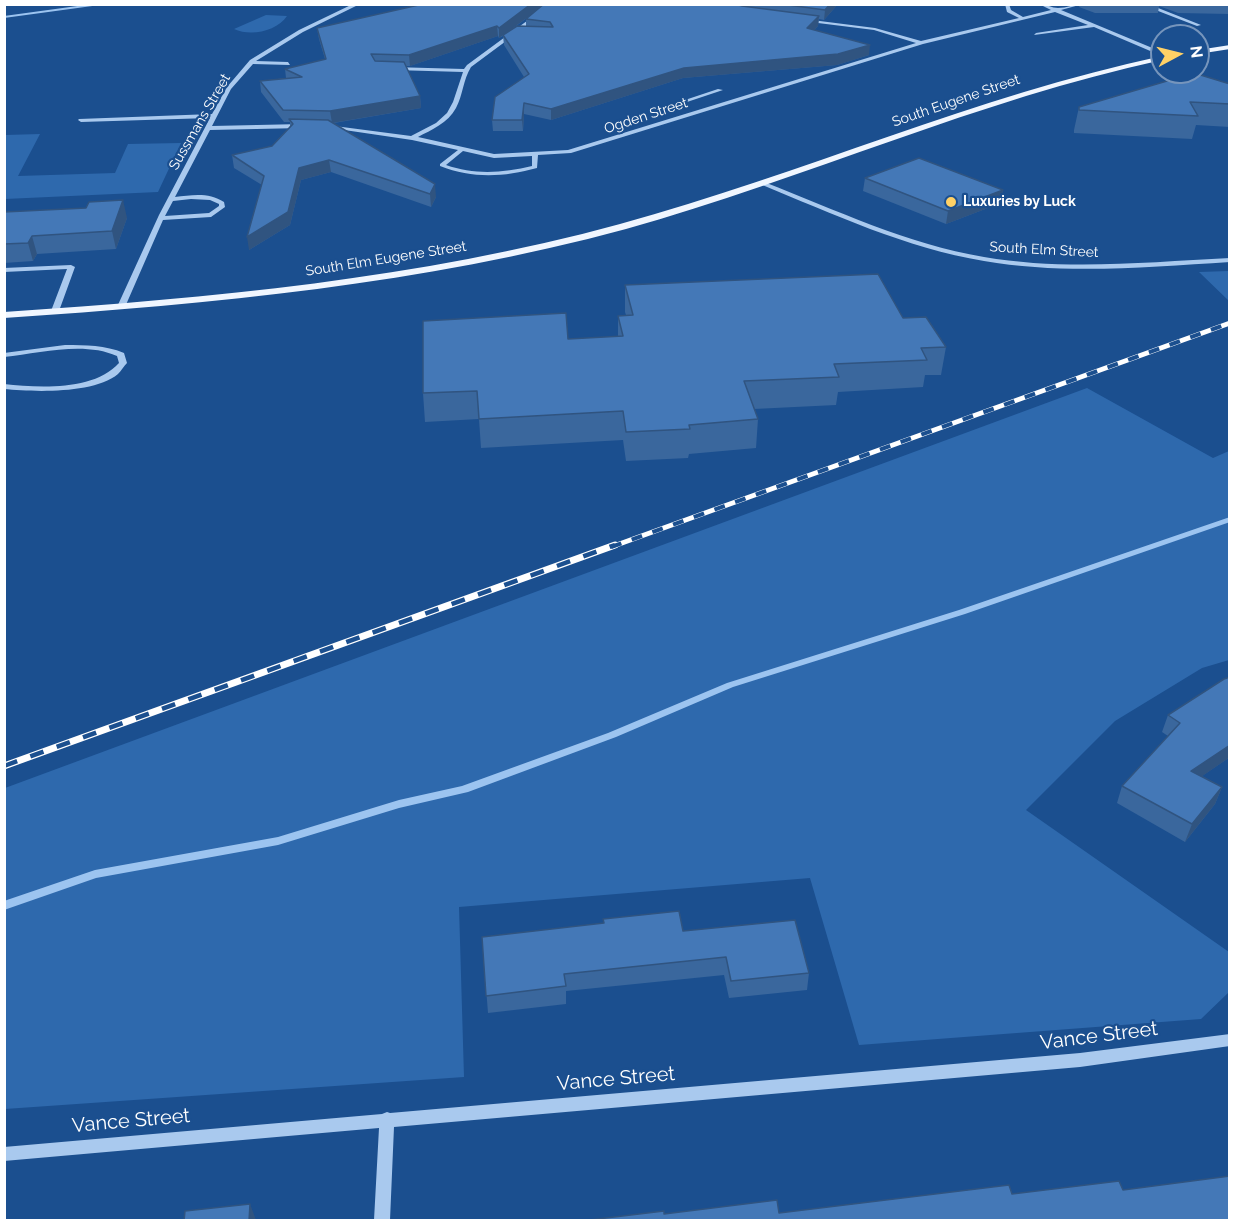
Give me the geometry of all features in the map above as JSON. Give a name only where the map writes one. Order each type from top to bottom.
[{"type":"main road","points":[[1210,50],[1230,47]]},
{"type":"main road","name":"South Eugene Street","points":[[762,183],[1015,94],[1150,59]]},
{"type":"main road","name":"South Elm Eugene Street","points":[[4,315],[121,307],[355,281],[471,260],[628,225],[762,183]]},
{"type":"street","name":"Sussmans Street","points":[[121,307],[161,218],[229,88],[251,62],[301,31],[358,4]]},
{"type":"street","points":[[412,138],[447,118],[456,105],[461,79],[476,60],[554,4]]},
{"type":"street","points":[[1007,4],[1009,11],[1021,17]]},
{"type":"street","points":[[1041,4],[1150,51]]},
{"type":"street","name":"Ogden Street","points":[[320,127],[412,138],[494,156],[535,155],[579,149],[921,43],[1081,4]]},
{"type":"street","points":[[1142,4],[1196,24]]},
{"type":"street","points":[[800,19],[875,29],[921,43]]},
{"type":"street","points":[[1036,34],[1094,26]]},
{"type":"street","points":[[515,32],[526,33]]},
{"type":"street","points":[[251,62],[288,64]]},
{"type":"street","points":[[387,68],[466,71]]},
{"type":"street","points":[[667,107],[720,90]]},
{"type":"street","points":[[701,96],[724,104]]},
{"type":"street","points":[[81,120],[213,116]]},
{"type":"street","points":[[207,128],[308,126]]},
{"type":"street","points":[[461,150],[442,165],[450,169],[490,175],[516,173],[535,167],[535,155]]},
{"type":"street","name":"South Elm Street","points":[[762,183],[863,223],[940,250],[984,260],[1074,267],[1230,261]]},
{"type":"street","points":[[161,218],[211,215],[222,207],[219,200],[209,198],[171,199]]},
{"type":"street","points":[[4,270],[71,267],[55,311]]},
{"type":"street","points":[[4,355],[97,347],[113,349],[121,355],[123,363],[120,370],[104,380],[83,385],[44,388],[4,386]]},
{"type":"street","name":"Vance Street","points":[[4,1154],[1080,1060],[1230,1040]]},
{"type":"street","points":[[382,1221],[387,1119]]},
{"type":"shaded area","points":[[266,15],[287,16],[277,25],[263,31],[248,32],[234,29]]},
{"type":"shaded area","points":[[40,134],[18,176],[115,173],[128,144],[181,143],[158,192],[5,199],[5,135]]},
{"type":"shaded area","points":[[1230,271],[1229,301],[1199,272]]},
{"type":"shaded area","points":[[1087,388],[1213,458],[1229,451],[1229,660],[1202,668],[1115,721],[1026,810],[1229,952],[1228,993],[1201,1019],[859,1045],[810,878],[459,907],[464,1077],[5,1109],[5,788]]},
{"type":"building","points":[[423,4],[531,4],[499,28],[497,26],[409,55],[371,54],[375,61],[404,62],[420,96],[330,111],[283,110],[260,81],[302,77],[285,69],[326,59],[317,28]]},
{"type":"building","points":[[544,4],[735,4],[819,16],[807,28],[870,45],[838,54],[684,68],[551,109],[524,103],[522,120],[492,120],[495,97],[529,74],[503,35],[517,26],[553,27],[550,22],[526,19]]},
{"type":"building","points":[[781,4],[830,4],[825,10]]},
{"type":"building","points":[[1210,78],[1230,84],[1230,104],[1190,102],[1198,116],[1079,110],[1079,107],[1157,84],[1210,84]]},
{"type":"building","points":[[289,119],[328,120],[435,184],[430,194],[329,160],[299,168],[288,212],[247,237],[264,176],[232,155],[272,146],[293,124]]},
{"type":"building","points":[[919,158],[1003,190],[948,211],[865,178]]},
{"type":"building","points":[[123,200],[112,231],[32,236],[28,243],[4,244],[4,212],[86,208],[89,202]]},
{"type":"building","points":[[878,274],[903,318],[926,317],[946,347],[921,348],[927,360],[834,364],[839,377],[744,381],[758,419],[689,425],[690,429],[626,432],[623,411],[479,419],[477,391],[423,393],[423,321],[566,313],[568,339],[623,336],[618,316],[633,315],[625,285]]},
{"type":"building","points":[[1230,677],[1230,745],[1191,771],[1222,787],[1192,824],[1122,786],[1180,723],[1168,715]]},
{"type":"building","points":[[679,911],[683,931],[795,920],[809,973],[731,981],[726,957],[564,974],[566,986],[486,996],[482,937],[604,923],[603,919]]},
{"type":"building","points":[[1230,1176],[1230,1221],[581,1221],[664,1211],[664,1214],[777,1200],[779,1213],[1009,1185],[1012,1194],[1119,1181],[1123,1190]]},
{"type":"building","points":[[250,1204],[249,1221],[184,1221],[185,1211]]},
{"type":"waterway","points":[[4,17],[105,4]]},
{"type":"waterway","points":[[4,906],[95,874],[278,841],[399,804],[464,789],[612,735],[730,685],[962,612],[1230,519]]},
{"type":"railway","points":[[611,547],[1230,323]]},
{"type":"railway","points":[[4,766],[615,545]]},
{"type":"place","name":"Luxuries by Luck","points":[[951,202]]}]
